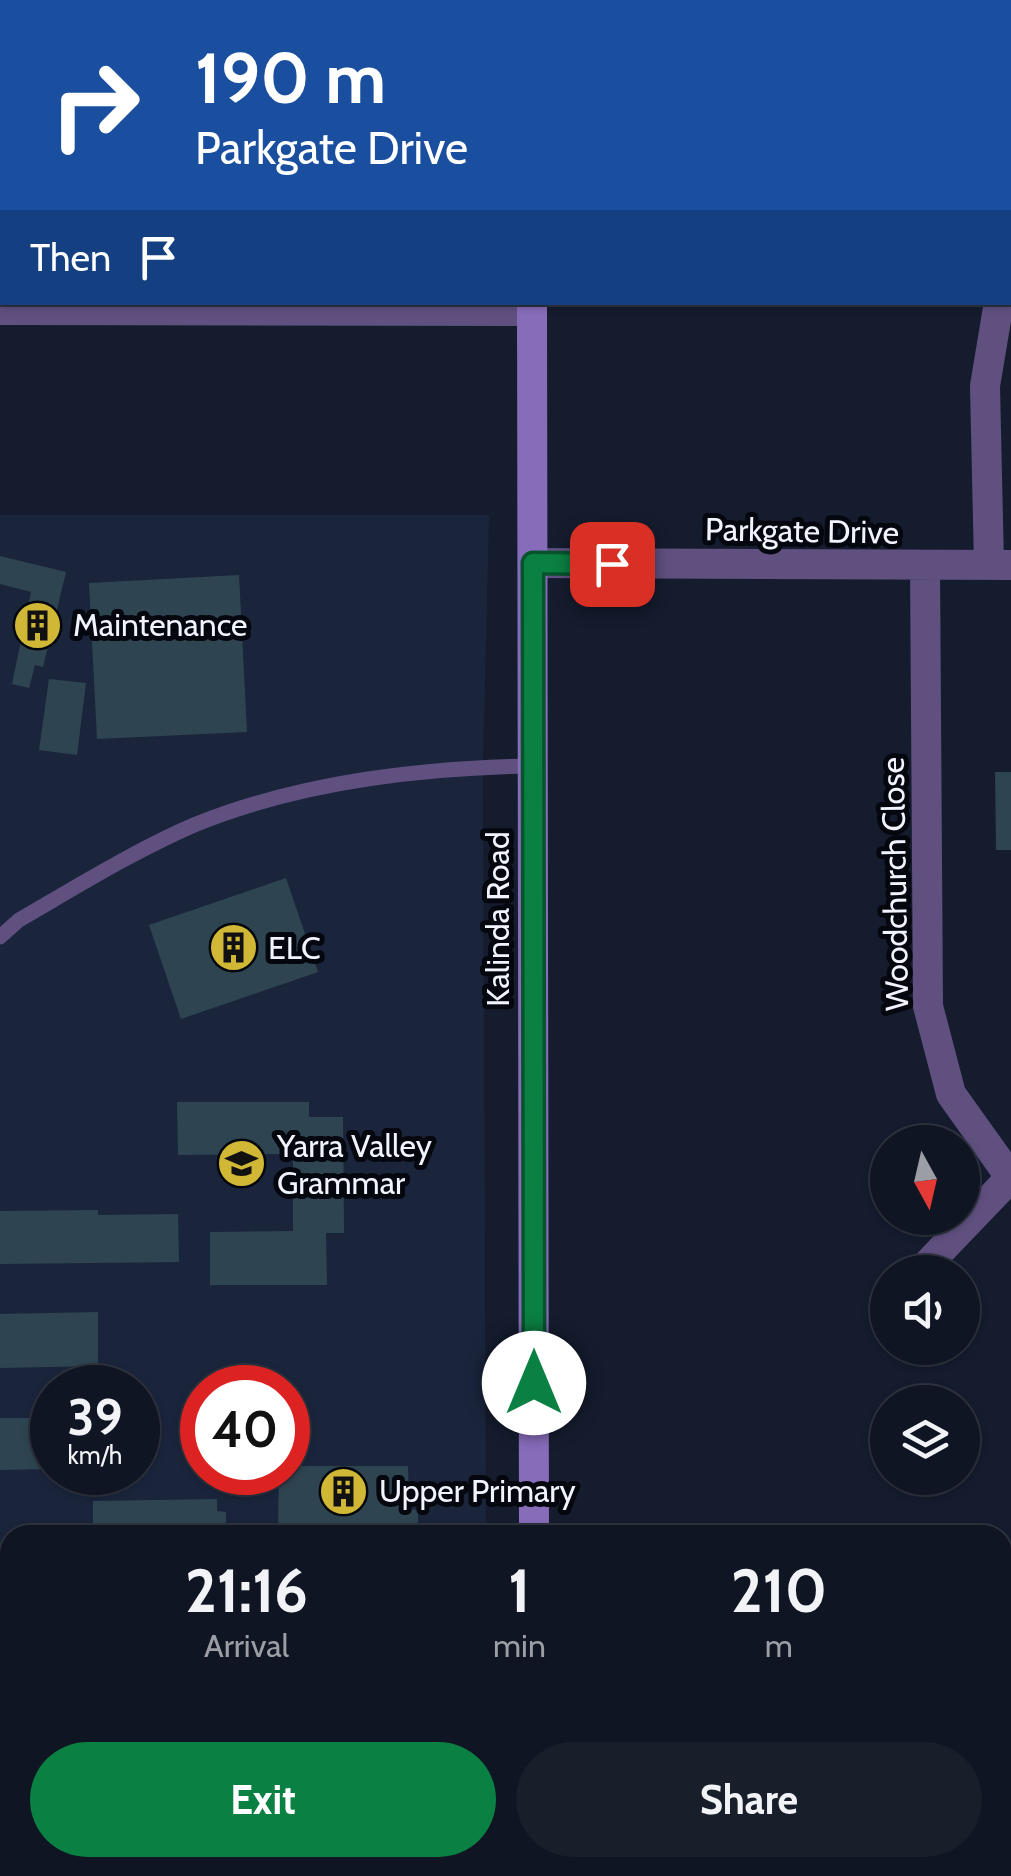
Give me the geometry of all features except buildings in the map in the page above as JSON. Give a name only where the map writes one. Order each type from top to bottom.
[{"type":"street","points":[[998,305],[985,386],[1000,565]]},
{"type":"street","points":[[0,310],[532,307]]},
{"type":"street","name":"Kalinda Road","points":[[532,307],[534,1525]]},
{"type":"street","name":"Parkgate Drive","points":[[533,563],[1000,565]]},
{"type":"street","name":"Woodchurch Close","points":[[925,567],[928,1006],[951,1094],[1010,1178]]},
{"type":"street","points":[[936,1255],[1010,1178]]},
{"type":"lane","points":[[0,937],[19,920],[194,825],[309,788],[484,766],[532,766]]},
{"type":"shaded area","name":"Yarra Valley Grammar","points":[[0,515],[489,515],[483,767],[486,1525],[0,1525]]},
{"type":"place","name":"Maintenance","points":[[38,625]]},
{"type":"place","name":"ELC","points":[[233,948]]},
{"type":"place","name":"Yarra Valley Grammar","points":[[242,1164]]},
{"type":"place","name":"Upper Primary","points":[[344,1491]]},
{"type":"route","points":[[534,1383],[533,563],[612,564]]}]
